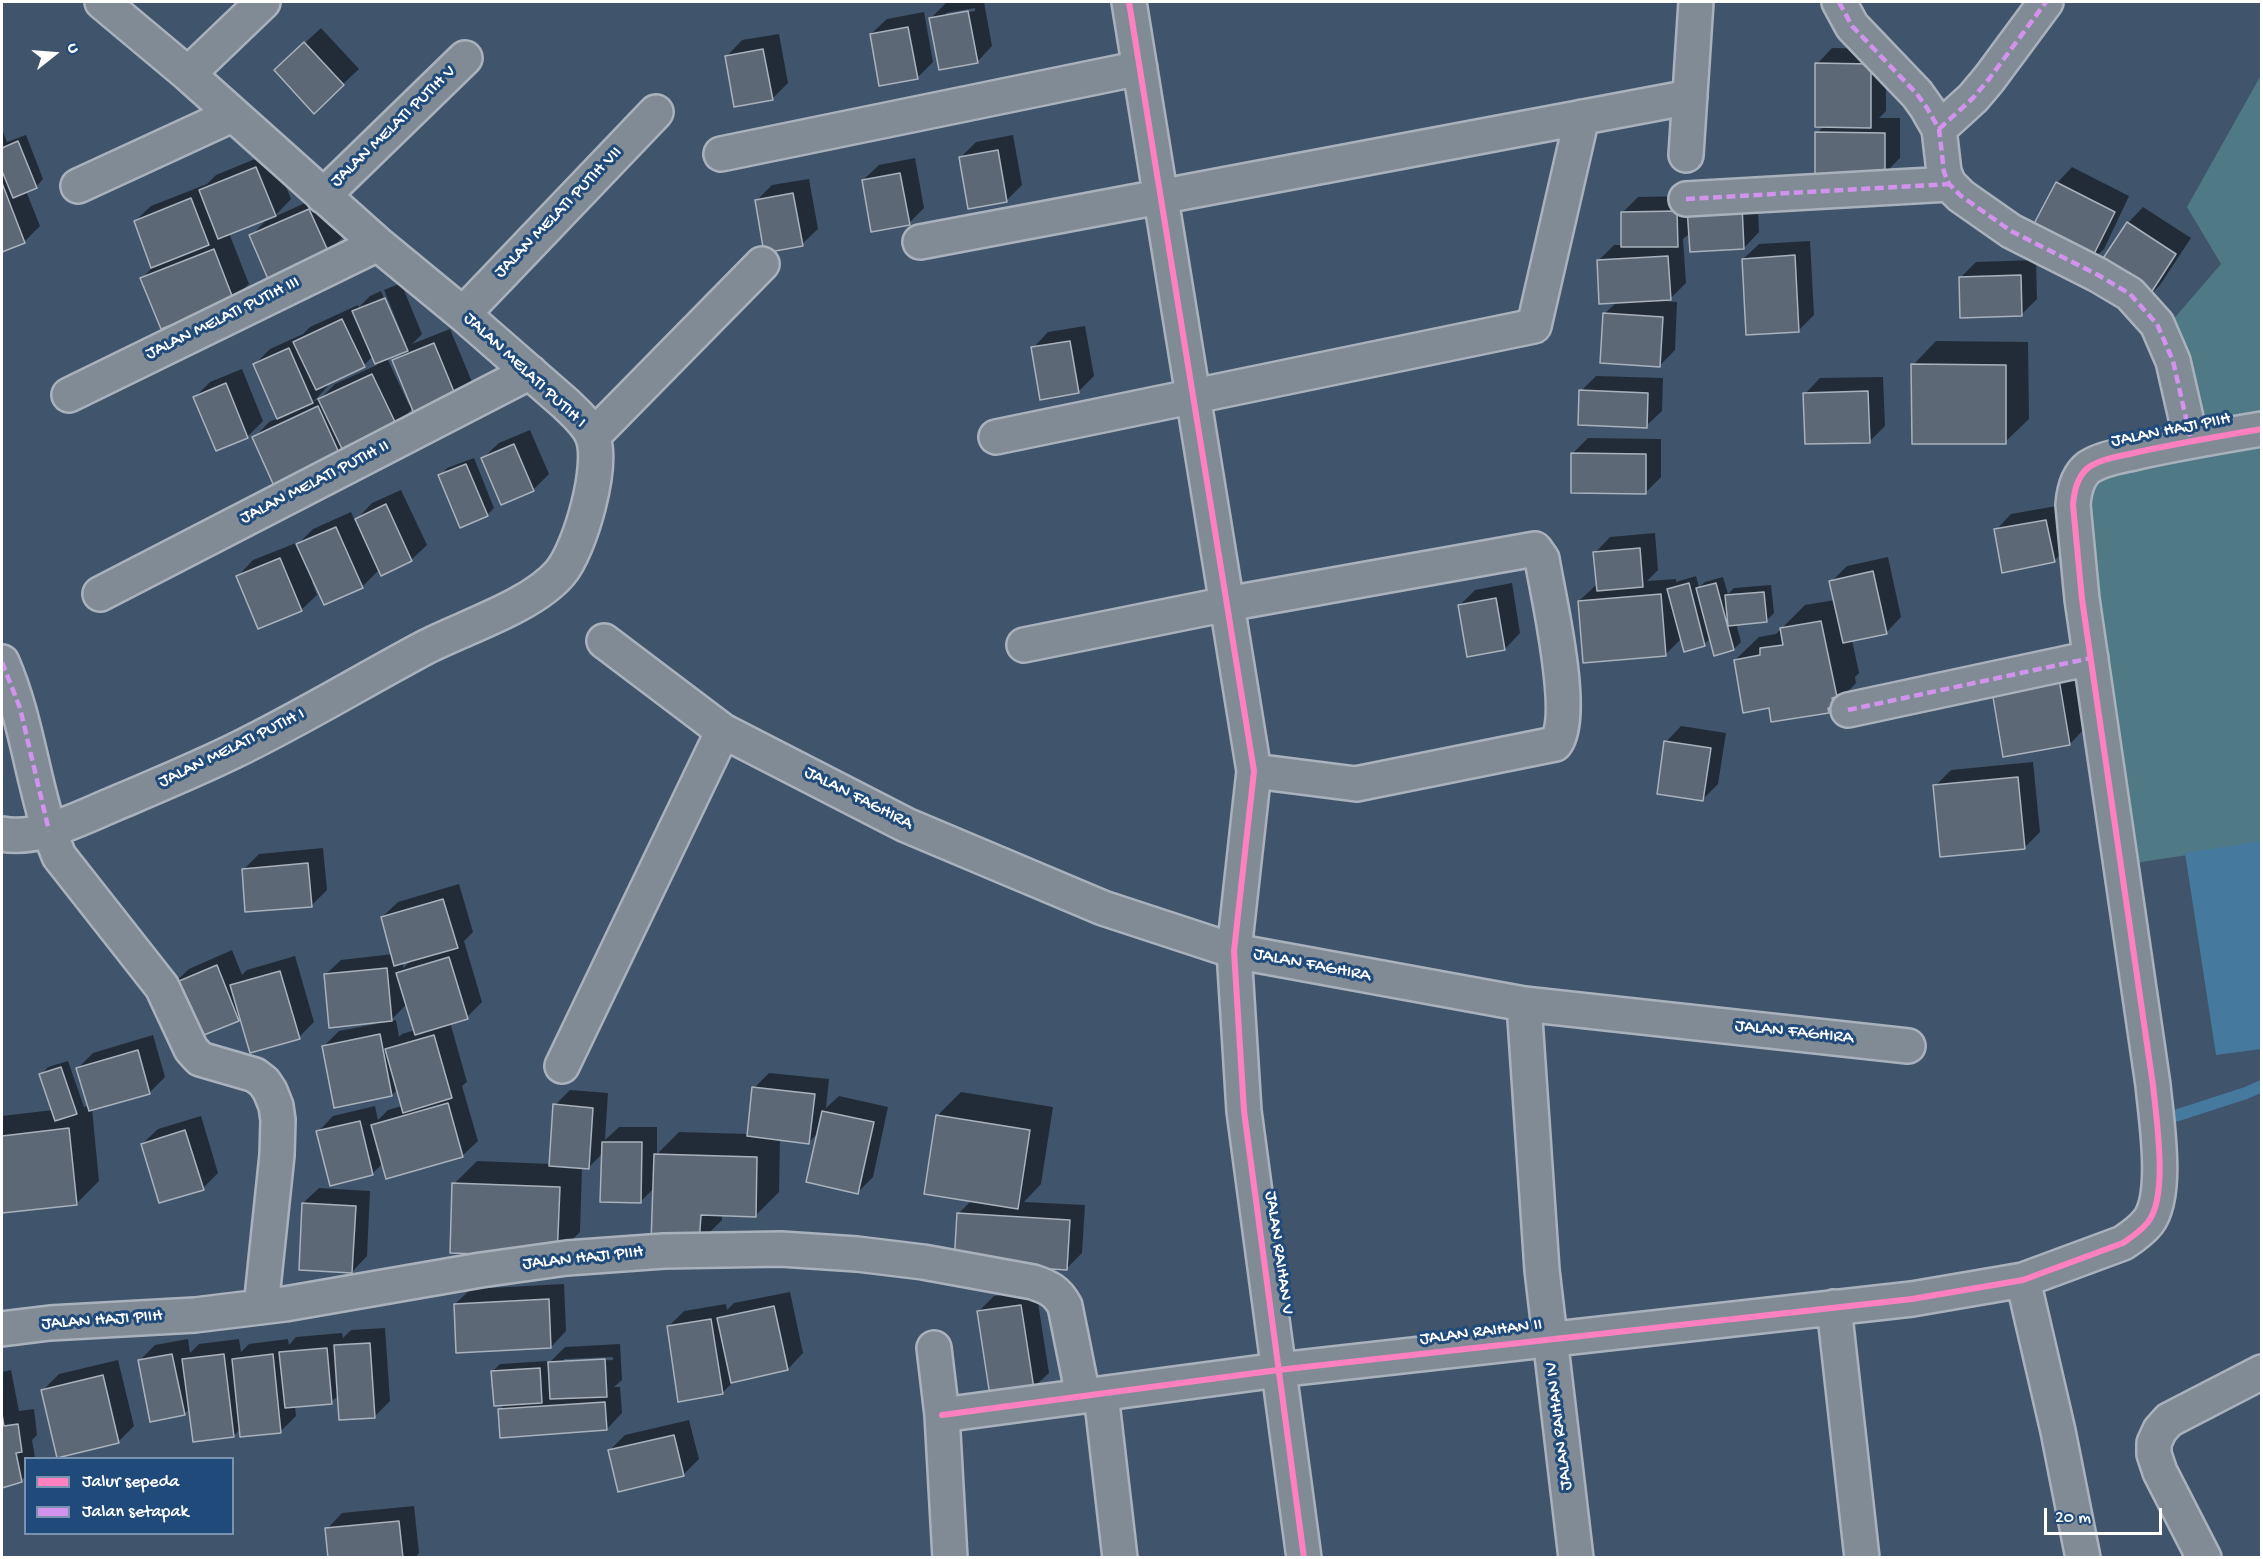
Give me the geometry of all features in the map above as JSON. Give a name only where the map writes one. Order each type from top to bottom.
[{"type":"street","name":"JALAN MELATI PUTIH I","points":[[2,834],[49,831],[234,751],[428,646],[524,600],[560,574],[572,557],[582,531],[595,470],[596,452],[593,436],[582,420],[463,314],[378,244],[188,74],[102,2]]},
{"type":"street","points":[[188,74],[263,2]]},
{"type":"street","name":"JALAN RAIHAN V","points":[[1129,2],[1254,771],[1234,951],[1241,1068],[1244,1111],[1304,1557]]},
{"type":"street","points":[[1686,155],[1696,2]]},
{"type":"street","points":[[1686,199],[1949,184],[1944,172],[1939,129],[1917,94],[1852,26],[1839,2]]},
{"type":"street","points":[[1939,129],[1973,98],[2046,2]]},
{"type":"street","name":"JALAN MELATI PUTIH V","points":[[324,196],[465,58]]},
{"type":"street","points":[[721,154],[1140,68]]},
{"type":"street","points":[[920,242],[1690,97]]},
{"type":"street","name":"JALAN MELATI PUTIH VII","points":[[463,314],[656,112]]},
{"type":"street","points":[[78,186],[232,115]]},
{"type":"street","points":[[996,437],[1534,326],[1582,117]]},
{"type":"street","name":"JALAN HAJI PIIH","points":[[1949,184],[1961,196],[2024,237],[2130,294],[2157,324],[2174,361],[2192,440]]},
{"type":"street","name":"JALAN MELATI PUTIH III","points":[[69,395],[378,244]]},
{"type":"street","points":[[593,436],[762,264]]},
{"type":"street","name":"JALAN MELATI PUTIH II","points":[[100,594],[530,372]]},
{"type":"street","name":"JALAN HAJI PIIH","points":[[2088,468],[2105,460],[2192,440],[2262,429]]},
{"type":"street","name":"JALAN RAIHAN II","points":[[942,1415],[1278,1370],[1912,1299],[2023,1280],[2122,1243],[2137,1233],[2149,1221],[2156,1202],[2159,1179],[2158,1141],[2153,1085],[2082,599],[2073,505],[2074,489],[2088,468]]},
{"type":"street","points":[[1024,645],[1227,604],[1535,549],[1542,559],[1563,681],[1563,725],[1556,744],[1356,784],[1254,771]]},
{"type":"street","name":"JALAN FAGHIRA","points":[[604,641],[723,731],[906,825],[1103,908],[1234,951],[1524,1004],[1908,1046]]},
{"type":"street","points":[[1848,710],[2091,658]]},
{"type":"street","points":[[2,662],[20,708],[49,831],[59,856],[162,987],[191,1049],[200,1059],[255,1076],[264,1082],[270,1091],[278,1120],[277,1155],[261,1306]]},
{"type":"street","points":[[562,1066],[723,731]]},
{"type":"street","name":"JALAN RAIHAN IV","points":[[1524,1004],[1542,1270],[1575,1557]]},
{"type":"street","name":"JALAN HAJI PIIH","points":[[2,1329],[51,1323],[195,1315],[567,1258],[664,1251],[758,1250],[857,1254],[923,1262],[1033,1282],[1048,1287],[1059,1295],[1065,1306],[1092,1395],[1120,1557]]},
{"type":"street","points":[[2023,1280],[2058,1431],[2082,1557]]},
{"type":"street","points":[[1834,1307],[1862,1557]]},
{"type":"street","points":[[934,1348],[942,1415],[950,1557]]},
{"type":"street","points":[[2204,1557],[2160,1472],[2154,1454],[2154,1443],[2160,1430],[2169,1420],[2262,1372]]},
{"type":"green space","points":[[2261,75],[2261,844],[2128,864],[2086,485],[2183,420],[2158,337],[2221,264],[2187,207]]},
{"type":"water","points":[[2261,841],[2261,1049],[2216,1055],[2185,853]]},
{"type":"building","points":[[968,11],[978,63],[939,70],[929,18]]},
{"type":"building","points":[[908,27],[918,79],[879,86],[870,34]]},
{"type":"building","points":[[304,42],[344,85],[314,114],[274,70]]},
{"type":"building","points":[[763,49],[773,100],[734,107],[725,56]]},
{"type":"building","points":[[1815,63],[1871,64],[1871,128],[1815,127]]},
{"type":"building","points":[[1815,132],[1885,133],[1885,175],[1815,175]]},
{"type":"building","points":[[18,141],[37,188],[13,198],[2,171],[2,148]]},
{"type":"building","points":[[998,150],[1007,202],[968,209],[959,157]]},
{"type":"building","points":[[256,167],[276,216],[218,239],[199,190]]},
{"type":"building","points":[[900,173],[910,225],[871,232],[862,180]]},
{"type":"building","points":[[2056,182],[2115,212],[2088,266],[2028,235]]},
{"type":"building","points":[[2,183],[25,243],[2,252]]},
{"type":"building","points":[[793,193],[803,246],[764,253],[755,200]]},
{"type":"building","points":[[191,198],[209,245],[151,268],[134,221]]},
{"type":"building","points":[[1742,205],[1744,249],[1690,252],[1687,208]]},
{"type":"building","points":[[309,209],[329,253],[268,279],[249,235]]},
{"type":"building","points":[[1677,211],[1678,247],[1621,247],[1621,212]]},
{"type":"building","points":[[2127,222],[2176,254],[2145,302],[2096,269]]},
{"type":"building","points":[[214,249],[234,301],[161,329],[140,278]]},
{"type":"building","points":[[1795,255],[1799,332],[1746,335],[1742,259]]},
{"type":"building","points":[[1668,256],[1671,300],[1599,304],[1597,260]]},
{"type":"building","points":[[2021,275],[2022,316],[1960,318],[1959,277]]},
{"type":"building","points":[[385,298],[408,351],[375,364],[352,311]]},
{"type":"building","points":[[1603,313],[1663,317],[1660,367],[1600,363]]},
{"type":"building","points":[[342,319],[365,367],[316,390],[293,342]]},
{"type":"building","points":[[1070,341],[1079,393],[1040,400],[1031,347]]},
{"type":"building","points":[[434,343],[457,399],[415,416],[392,360]]},
{"type":"building","points":[[289,348],[313,403],[277,419],[253,364]]},
{"type":"building","points":[[1911,364],[2006,365],[2006,444],[1912,444]]},
{"type":"building","points":[[372,374],[397,426],[343,451],[318,399]]},
{"type":"building","points":[[226,383],[248,438],[216,451],[193,397]]},
{"type":"building","points":[[1579,390],[1648,393],[1647,428],[1578,425]]},
{"type":"building","points":[[1868,391],[1870,443],[1805,444],[1803,393]]},
{"type":"building","points":[[318,406],[340,455],[274,486],[252,437]]},
{"type":"building","points":[[514,444],[534,491],[501,505],[481,458]]},
{"type":"building","points":[[1571,453],[1646,454],[1646,494],[1571,493]]},
{"type":"building","points":[[466,464],[488,516],[460,528],[438,475]]},
{"type":"building","points":[[386,504],[412,561],[381,576],[355,519]]},
{"type":"building","points":[[2046,520],[2055,562],[2002,573],[1994,529]]},
{"type":"building","points":[[336,527],[363,588],[324,605],[296,544]]},
{"type":"building","points":[[1640,548],[1643,587],[1597,591],[1593,552]]},
{"type":"building","points":[[280,558],[302,611],[258,629],[236,576]]},
{"type":"building","points":[[1873,571],[1887,634],[1843,643],[1829,581]]},
{"type":"building","points":[[1689,583],[1705,646],[1684,652],[1667,589]]},
{"type":"building","points":[[1716,583],[1734,650],[1714,656],[1696,588]]},
{"type":"building","points":[[1764,592],[1767,622],[1728,626],[1725,595]]},
{"type":"building","points":[[1661,594],[1666,656],[1583,663],[1578,601]]},
{"type":"building","points":[[1496,598],[1505,650],[1467,657],[1458,605]]},
{"type":"building","points":[[1821,621],[1837,697],[1832,698],[1834,708],[1828,708],[1829,713],[1771,722],[1769,708],[1743,713],[1734,660],[1760,655],[1760,648],[1783,645],[1780,628]]},
{"type":"building","points":[[2059,679],[2070,745],[2003,757],[1992,691]]},
{"type":"building","points":[[1664,741],[1711,748],[1703,801],[1657,794]]},
{"type":"building","points":[[2018,777],[2025,849],[1940,857],[1933,785]]},
{"type":"building","points":[[308,863],[312,907],[245,912],[242,869]]},
{"type":"building","points":[[443,899],[458,948],[394,966],[381,917]]},
{"type":"building","points":[[449,957],[468,1019],[415,1035],[396,973]]},
{"type":"building","points":[[217,965],[239,1021],[194,1039],[172,984]]},
{"type":"building","points":[[387,968],[392,1021],[329,1028],[324,974]]},
{"type":"building","points":[[280,971],[300,1039],[250,1053],[230,985]]},
{"type":"building","points":[[380,1034],[392,1096],[334,1108],[322,1046]]},
{"type":"building","points":[[434,1035],[452,1098],[403,1113],[385,1049]]},
{"type":"building","points":[[138,1050],[150,1094],[89,1111],[76,1068]]},
{"type":"building","points":[[61,1067],[77,1114],[55,1121],[39,1074]]},
{"type":"building","points":[[752,1087],[815,1094],[809,1144],[747,1136]]},
{"type":"building","points":[[448,1103],[463,1157],[386,1179],[371,1125]]},
{"type":"building","points":[[553,1104],[593,1108],[589,1169],[549,1166]]},
{"type":"building","points":[[822,1111],[874,1122],[858,1194],[806,1182]]},
{"type":"building","points":[[936,1115],[1030,1130],[1018,1209],[924,1194]]},
{"type":"building","points":[[360,1121],[373,1175],[330,1186],[316,1131]]},
{"type":"building","points":[[69,1128],[77,1205],[2,1213],[2,1136]]},
{"type":"building","points":[[185,1130],[204,1190],[159,1203],[141,1144]]},
{"type":"building","points":[[602,1142],[642,1142],[641,1203],[600,1202]]},
{"type":"building","points":[[654,1154],[757,1157],[756,1217],[701,1215],[699,1244],[651,1243]]},
{"type":"building","points":[[452,1183],[560,1187],[557,1257],[450,1253]]},
{"type":"building","points":[[302,1203],[356,1206],[352,1273],[299,1270]]},
{"type":"building","points":[[957,1213],[1070,1220],[1067,1270],[954,1263]]},
{"type":"building","points":[[549,1299],[551,1348],[456,1353],[454,1304]]},
{"type":"building","points":[[1021,1305],[1034,1389],[990,1396],[977,1311]]},
{"type":"building","points":[[774,1306],[788,1370],[731,1383],[717,1318]]},
{"type":"building","points":[[711,1319],[723,1394],[678,1402],[667,1326]]},
{"type":"building","points":[[370,1343],[375,1418],[339,1420],[334,1345]]},
{"type":"building","points":[[327,1348],[332,1404],[285,1408],[279,1352]]},
{"type":"building","points":[[172,1354],[185,1415],[150,1422],[138,1360]]},
{"type":"building","points":[[224,1354],[234,1437],[193,1442],[182,1359]]},
{"type":"building","points":[[273,1354],[281,1433],[240,1437],[232,1359]]},
{"type":"building","points":[[605,1359],[607,1397],[550,1399],[548,1362]]},
{"type":"building","points":[[540,1368],[542,1403],[494,1406],[491,1371]]},
{"type":"building","points":[[103,1375],[119,1443],[57,1457],[41,1390]]},
{"type":"building","points":[[605,1402],[607,1430],[500,1438],[498,1409]]},
{"type":"building","points":[[2,1414],[4,1426],[18,1424],[22,1452],[16,1453],[22,1482],[2,1488]]},
{"type":"building","points":[[674,1435],[684,1476],[618,1492],[608,1450]]},
{"type":"building","points":[[399,1521],[403,1558],[328,1558],[325,1528]]},
{"type":"waterway","points":[[2175,1116],[2262,1086]]},
{"type":"marked path","points":[[1839,2],[1852,26],[1917,94],[1927,108],[1939,129],[1944,172],[1949,184],[1961,196],[2011,231],[2098,275],[2130,294],[2157,324],[2173,361],[2191,440]]},
{"type":"marked path","points":[[1939,129],[1973,98],[2046,2]]},
{"type":"marked path","points":[[1686,199],[1949,184]]},
{"type":"marked path","points":[[1848,710],[2091,658]]},
{"type":"marked path","points":[[2,662],[20,708],[49,831]]},
{"type":"cycle path","points":[[1129,2],[1254,771],[1234,951],[1244,1111],[1304,1558]]},
{"type":"cycle path","points":[[942,1415],[1278,1370],[1912,1299],[2023,1280],[2123,1243],[2133,1236],[2148,1222],[2154,1210],[2158,1194],[2160,1156],[2153,1085],[2082,599],[2073,505],[2074,494],[2082,475],[2089,467],[2100,461],[2262,429]]}]
